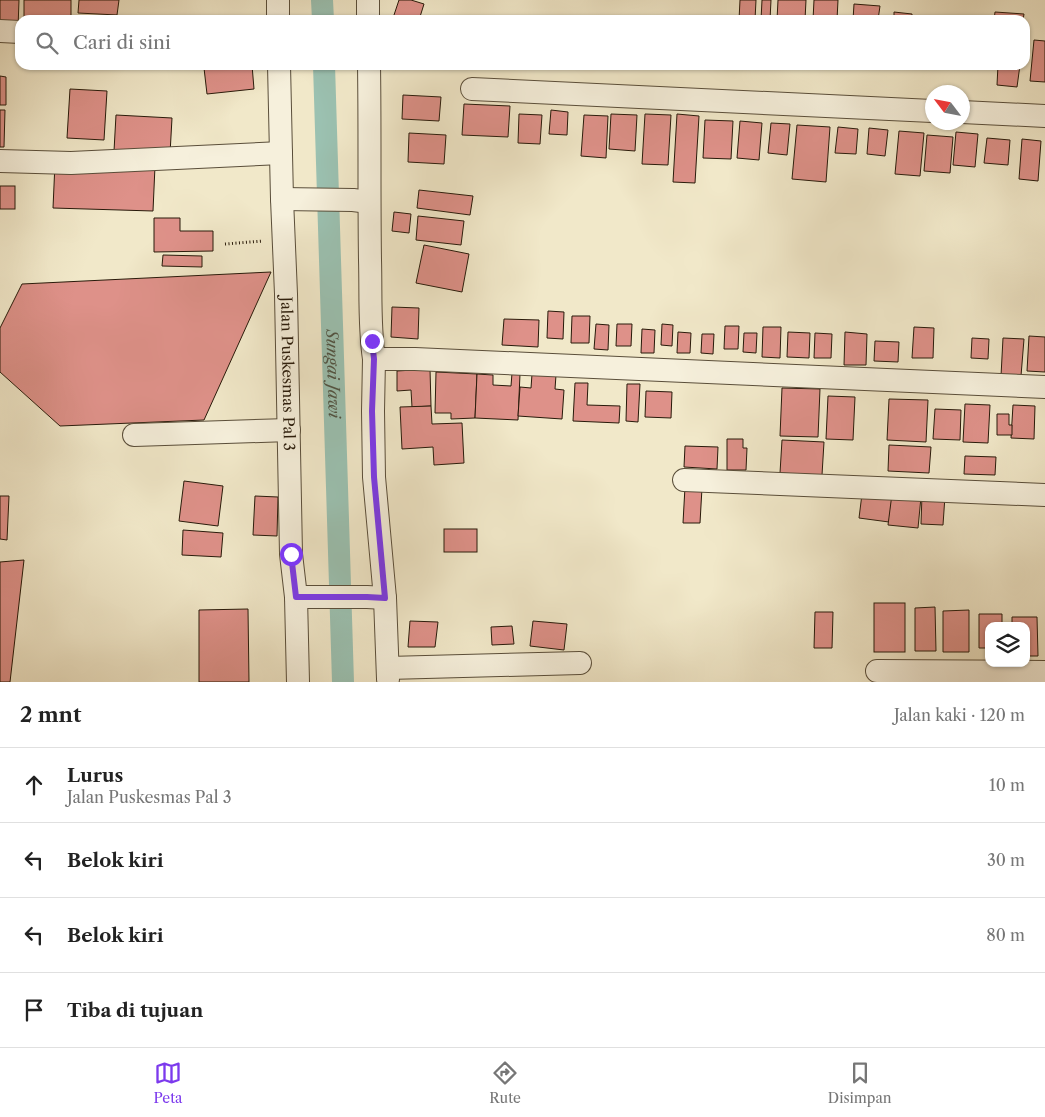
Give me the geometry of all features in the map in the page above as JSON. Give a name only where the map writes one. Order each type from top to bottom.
[{"type":"street","points":[[278,0],[278,15]]},
{"type":"street","points":[[368,0],[368,15]]},
{"type":"street","points":[[0,32],[15,32]]},
{"type":"street","name":"Jalan Puskesmas Pal 3","points":[[279,70],[281,153],[291,199],[284,240],[291,554],[296,597],[298,682]]},
{"type":"street","points":[[369,70],[370,142],[361,201],[374,359],[372,411],[376,597],[388,673],[580,663]]},
{"type":"street","points":[[472,89],[925,111]]},
{"type":"street","points":[[970,112],[1045,116]]},
{"type":"street","points":[[0,161],[71,163],[281,153]]},
{"type":"street","points":[[291,199],[361,201]]},
{"type":"street","points":[[374,359],[416,359],[1045,387]]},
{"type":"street","points":[[134,435],[288,430]]},
{"type":"street","points":[[684,480],[1045,495]]},
{"type":"street","points":[[296,597],[376,597]]},
{"type":"street","points":[[878,671],[988,677],[1045,672]]},
{"type":"path","points":[[226,244],[284,240]]},
{"type":"building","points":[[0,0],[19,0],[18,15],[15,15],[15,28],[0,27]]},
{"type":"building","points":[[24,0],[71,0],[71,15],[24,15]]},
{"type":"building","points":[[79,0],[119,0],[117,15],[78,13]]},
{"type":"building","points":[[399,0],[411,0],[424,4],[421,15],[394,15]]},
{"type":"building","points":[[740,0],[756,0],[755,15],[739,15]]},
{"type":"building","points":[[762,0],[771,0],[770,15],[761,15]]},
{"type":"building","points":[[778,0],[806,0],[805,15],[777,15]]},
{"type":"building","points":[[814,0],[838,0],[837,15],[813,15]]},
{"type":"building","points":[[854,4],[880,6],[879,15],[853,15]]},
{"type":"building","points":[[894,12],[912,14],[912,15],[894,15]]},
{"type":"building","points":[[995,12],[1024,14],[1024,15],[995,15]]},
{"type":"building","points":[[1034,40],[1045,41],[1045,82],[1030,81]]},
{"type":"building","points":[[204,70],[252,70],[254,89],[207,94]]},
{"type":"building","points":[[998,70],[1019,70],[1017,87],[997,85]]},
{"type":"building","points":[[0,76],[6,77],[6,105],[0,105]]},
{"type":"building","points":[[70,89],[107,91],[104,140],[67,138]]},
{"type":"building","points":[[403,95],[441,97],[439,121],[402,119]]},
{"type":"building","points":[[464,104],[510,106],[508,137],[462,135]]},
{"type":"building","points":[[0,110],[5,110],[4,147],[0,147]]},
{"type":"building","points":[[551,110],[568,112],[567,135],[549,134]]},
{"type":"building","points":[[519,114],[542,115],[540,144],[518,143]]},
{"type":"building","points":[[611,114],[637,115],[635,151],[609,149]]},
{"type":"building","points":[[645,114],[671,115],[668,165],[642,164]]},
{"type":"building","points":[[677,114],[699,116],[695,183],[673,182]]},
{"type":"building","points":[[116,115],[172,118],[170,154],[114,151]]},
{"type":"building","points":[[584,115],[608,116],[606,158],[581,156]]},
{"type":"building","points":[[705,120],[733,121],[731,159],[703,158]]},
{"type":"building","points":[[740,121],[762,123],[759,160],[737,158]]},
{"type":"building","points":[[771,123],[790,124],[787,155],[768,153]]},
{"type":"building","points":[[797,125],[830,127],[826,182],[792,179]]},
{"type":"building","points":[[838,127],[858,129],[856,154],[835,153]]},
{"type":"building","points":[[869,128],[888,130],[885,156],[867,154]]},
{"type":"building","points":[[899,131],[924,133],[920,176],[895,174]]},
{"type":"building","points":[[956,132],[978,134],[975,167],[953,165]]},
{"type":"building","points":[[409,133],[446,135],[444,164],[408,162]]},
{"type":"building","points":[[927,135],[953,137],[950,173],[924,171]]},
{"type":"building","points":[[987,138],[1010,140],[1008,165],[984,163]]},
{"type":"building","points":[[1022,139],[1041,141],[1038,181],[1019,179]]},
{"type":"building","points":[[55,163],[155,166],[153,211],[53,208]]},
{"type":"building","points":[[0,186],[15,186],[15,209],[0,209]]},
{"type":"building","points":[[419,190],[473,196],[470,215],[417,208]]},
{"type":"building","points":[[394,212],[411,214],[409,233],[392,231]]},
{"type":"building","points":[[418,216],[464,221],[461,245],[416,240]]},
{"type":"building","points":[[154,218],[180,218],[180,231],[213,231],[213,251],[154,252]]},
{"type":"building","points":[[424,245],[469,254],[462,292],[416,283]]},
{"type":"building","points":[[163,255],[202,256],[202,267],[162,266]]},
{"type":"building","points":[[271,272],[204,420],[60,426],[0,372],[0,328],[22,284]]},
{"type":"building","points":[[392,307],[419,308],[418,339],[391,337]]},
{"type":"building","points":[[548,311],[564,312],[563,339],[547,338]]},
{"type":"building","points":[[572,316],[590,316],[589,343],[571,343]]},
{"type":"building","points":[[504,319],[539,320],[538,347],[502,345]]},
{"type":"building","points":[[596,324],[609,325],[608,350],[594,349]]},
{"type":"building","points":[[617,324],[632,324],[631,346],[616,346]]},
{"type":"building","points":[[662,324],[673,325],[672,346],[661,345]]},
{"type":"building","points":[[725,326],[739,326],[738,349],[724,349]]},
{"type":"building","points":[[763,327],[781,327],[780,358],[762,357]]},
{"type":"building","points":[[914,327],[934,328],[933,358],[912,358]]},
{"type":"building","points":[[642,329],[655,330],[654,353],[641,353]]},
{"type":"building","points":[[678,332],[691,333],[690,353],[677,353]]},
{"type":"building","points":[[788,332],[810,333],[809,358],[787,357]]},
{"type":"building","points":[[845,332],[867,334],[866,365],[844,365]]},
{"type":"building","points":[[744,333],[757,333],[756,353],[743,352]]},
{"type":"building","points":[[815,333],[832,334],[831,358],[814,358]]},
{"type":"building","points":[[702,334],[714,334],[713,354],[701,353]]},
{"type":"building","points":[[1029,336],[1045,337],[1045,372],[1027,371]]},
{"type":"building","points":[[972,338],[989,339],[988,359],[971,358]]},
{"type":"building","points":[[1003,338],[1024,339],[1021,376],[1001,376]]},
{"type":"building","points":[[875,341],[899,342],[898,362],[874,361]]},
{"type":"building","points":[[430,369],[431,406],[412,407],[411,390],[397,391],[397,371]]},
{"type":"building","points":[[436,372],[477,374],[475,418],[451,419],[451,413],[435,413]]},
{"type":"building","points":[[512,373],[520,374],[518,420],[475,418],[477,374],[493,375],[493,385],[511,386]]},
{"type":"building","points":[[532,374],[556,375],[555,389],[564,390],[562,419],[518,416],[520,387],[531,388]]},
{"type":"building","points":[[575,383],[588,383],[587,405],[620,406],[619,423],[573,421]]},
{"type":"building","points":[[627,384],[640,384],[638,422],[626,421]]},
{"type":"building","points":[[782,388],[820,389],[818,437],[780,436]]},
{"type":"building","points":[[646,391],[672,392],[671,418],[645,417]]},
{"type":"building","points":[[828,396],[855,397],[853,440],[826,439]]},
{"type":"building","points":[[889,399],[928,400],[926,442],[887,440]]},
{"type":"building","points":[[965,404],[990,405],[988,443],[963,442]]},
{"type":"building","points":[[1013,405],[1035,406],[1034,439],[1011,438]]},
{"type":"building","points":[[431,406],[432,424],[462,423],[464,463],[434,465],[433,447],[402,449],[400,407]]},
{"type":"building","points":[[935,409],[961,410],[960,440],[933,439]]},
{"type":"building","points":[[997,414],[1009,414],[1009,425],[1012,425],[1012,435],[997,435]]},
{"type":"building","points":[[727,439],[743,439],[743,448],[747,448],[746,470],[727,470]]},
{"type":"building","points":[[782,440],[824,442],[822,475],[780,473]]},
{"type":"building","points":[[889,445],[931,447],[929,473],[888,471]]},
{"type":"building","points":[[685,446],[718,447],[717,469],[684,467]]},
{"type":"building","points":[[965,456],[996,457],[995,475],[964,474]]},
{"type":"building","points":[[184,481],[223,486],[218,526],[179,521]]},
{"type":"building","points":[[685,487],[702,488],[700,523],[683,523]]},
{"type":"building","points":[[862,494],[892,498],[889,522],[859,518]]},
{"type":"building","points":[[892,494],[921,497],[918,528],[888,525]]},
{"type":"building","points":[[922,495],[945,496],[943,525],[921,524]]},
{"type":"building","points":[[0,496],[9,496],[7,540],[0,539]]},
{"type":"building","points":[[255,496],[278,497],[277,536],[253,535]]},
{"type":"building","points":[[444,529],[477,529],[477,552],[444,552]]},
{"type":"building","points":[[183,530],[223,533],[221,557],[182,555]]},
{"type":"building","points":[[24,560],[10,682],[0,682],[0,562]]},
{"type":"building","points":[[874,603],[905,603],[905,652],[874,652]]},
{"type":"building","points":[[935,607],[936,651],[915,651],[915,608]]},
{"type":"building","points":[[248,609],[249,682],[199,682],[199,610]]},
{"type":"building","points":[[969,610],[969,652],[943,652],[943,611]]},
{"type":"building","points":[[815,612],[833,612],[832,648],[814,648]]},
{"type":"building","points":[[979,614],[1002,614],[1002,622],[985,622],[985,648],[979,648]]},
{"type":"building","points":[[1012,617],[1037,617],[1038,656],[1030,656],[1030,622],[1012,622]]},
{"type":"building","points":[[410,621],[438,622],[435,647],[408,647]]},
{"type":"building","points":[[533,621],[567,624],[564,650],[530,646]]},
{"type":"building","points":[[512,626],[514,644],[492,645],[491,627]]},
{"type":"waterway","name":"Sungai Jawi","points":[[322,0],[323,15]]},
{"type":"waterway","name":"Sungai Jawi","points":[[324,70],[343,682]]},
{"type":"route","points":[[291,554],[296,597],[385,598],[374,477],[372,411],[374,359],[372,341]]}]
